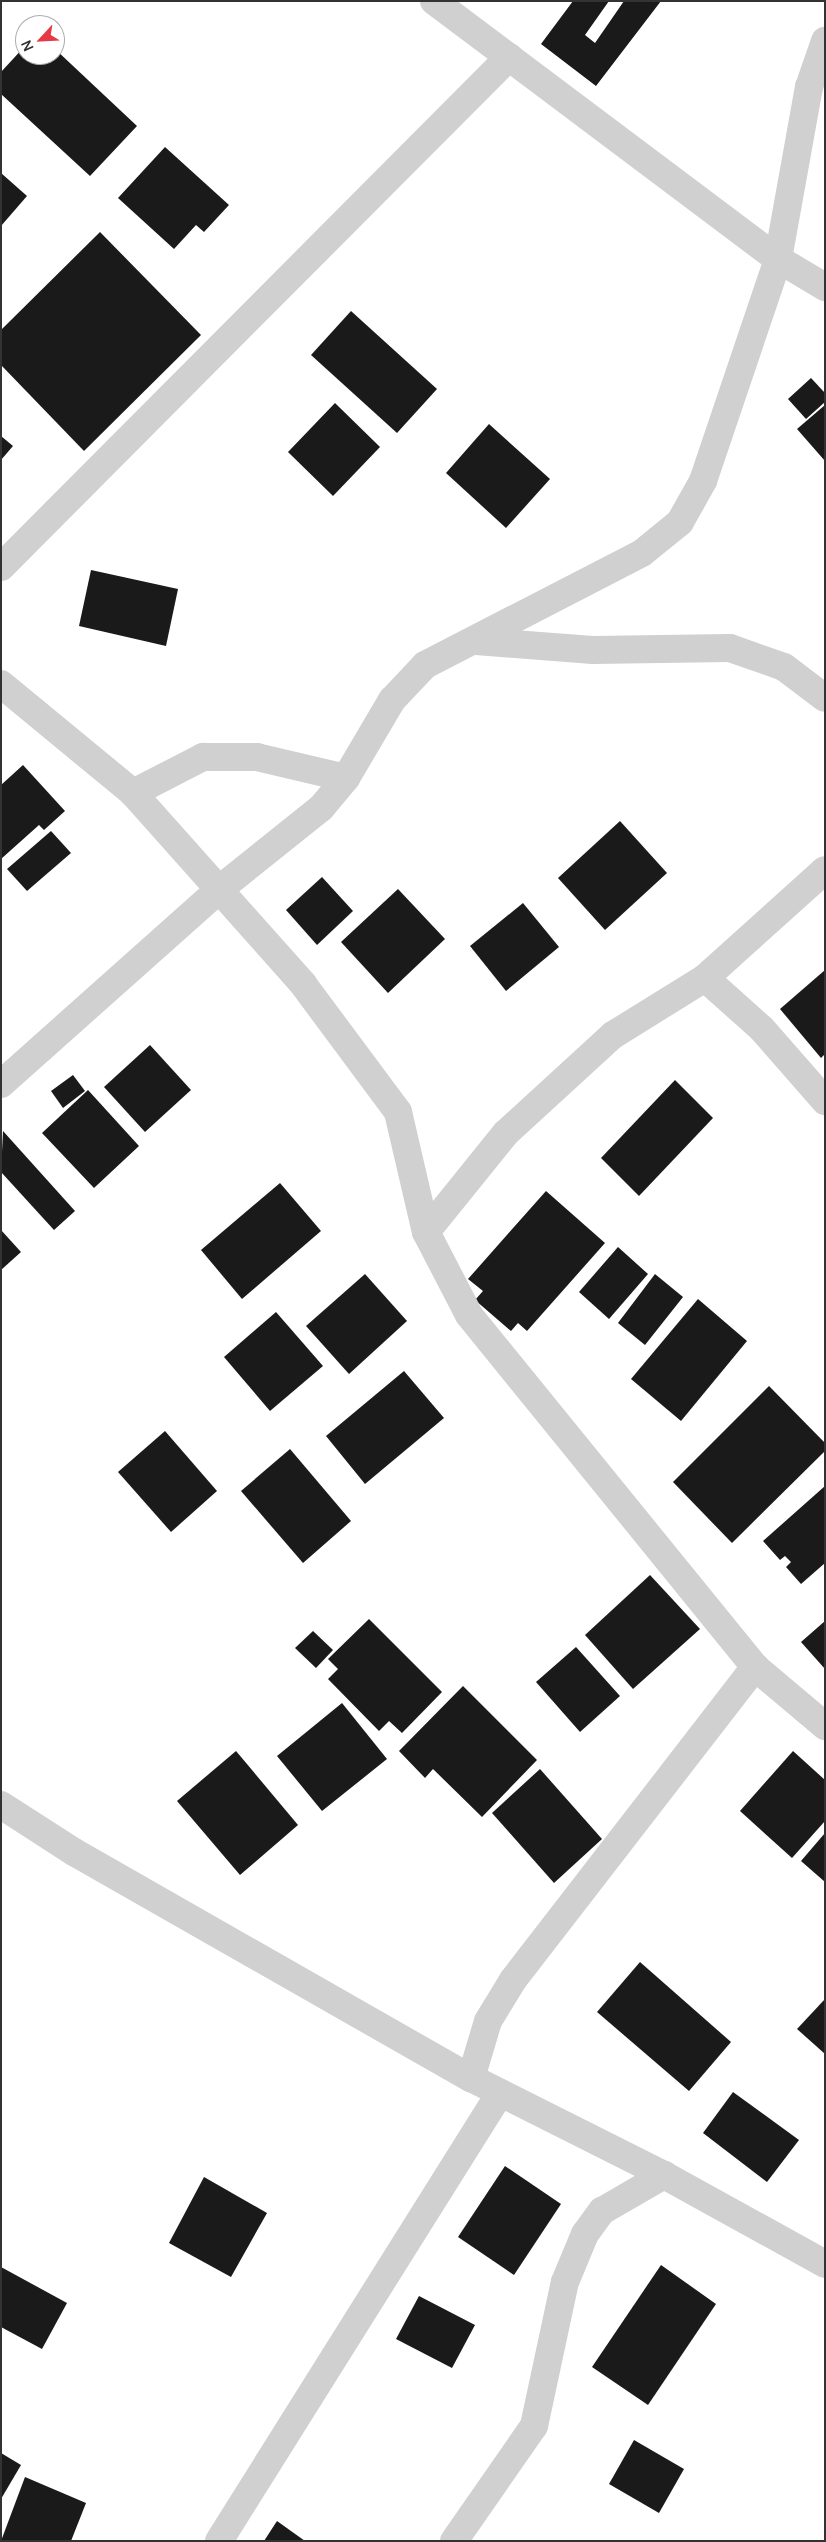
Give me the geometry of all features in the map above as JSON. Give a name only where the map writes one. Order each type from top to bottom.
[{"type":"street","points":[[434,1],[778,259],[825,287]]},
{"type":"street","points":[[1,1084],[221,888],[321,808],[346,778],[399,693],[425,665],[476,641],[642,553],[680,522],[703,481],[778,259],[809,87],[825,40]]},
{"type":"street","points":[[1,567],[509,57]]},
{"type":"street","points":[[476,641],[593,650],[730,648],[784,667],[825,698]]},
{"type":"street","points":[[1,684],[133,793],[221,888],[303,984],[398,1112],[426,1232],[469,1315],[755,1667],[825,1726]]},
{"type":"street","points":[[133,793],[203,758],[258,757],[346,778]]},
{"type":"street","points":[[426,1232],[506,1133],[613,1035],[705,978],[825,870]]},
{"type":"street","points":[[705,978],[762,1030],[825,1101]]},
{"type":"street","points":[[471,2078],[488,2021],[513,1980],[755,1667]]},
{"type":"street","points":[[1,1806],[82,1857],[471,2078],[664,2175],[825,2264]]},
{"type":"street","points":[[219,2541],[500,2093]]},
{"type":"street","points":[[454,2541],[534,2426],[565,2282],[585,2234],[602,2211],[664,2175]]},
{"type":"building","points":[[573,1],[609,1],[585,35],[595,43],[624,1],[661,1],[596,86],[541,44]]},
{"type":"building","points":[[15,57],[15,65],[65,65],[65,58],[137,126],[90,176],[1,94],[1,72]]},
{"type":"building","points":[[165,147],[229,205],[204,232],[196,225],[174,249],[118,198]]},
{"type":"building","points":[[1,173],[27,196],[1,226]]},
{"type":"building","points":[[100,232],[201,335],[84,451],[1,365],[1,330]]},
{"type":"building","points":[[351,311],[437,389],[397,433],[311,355]]},
{"type":"building","points":[[811,378],[825,393],[825,402],[806,419],[788,399]]},
{"type":"building","points":[[335,403],[380,447],[333,496],[288,452]]},
{"type":"building","points":[[825,405],[825,461],[797,429]]},
{"type":"building","points":[[489,424],[550,479],[506,528],[446,473]]},
{"type":"building","points":[[1,436],[13,446],[1,460]]},
{"type":"building","points":[[91,570],[178,589],[166,646],[79,626]]},
{"type":"building","points":[[23,765],[65,811],[44,830],[39,825],[1,859],[1,785]]},
{"type":"building","points":[[620,821],[667,873],[605,930],[558,878]]},
{"type":"building","points":[[51,831],[71,853],[27,891],[7,869]]},
{"type":"building","points":[[322,877],[353,911],[317,945],[286,910]]},
{"type":"building","points":[[398,889],[445,939],[388,993],[341,942]]},
{"type":"building","points":[[523,903],[559,947],[506,991],[470,946]]},
{"type":"building","points":[[825,970],[825,1054],[821,1058],[780,1009]]},
{"type":"building","points":[[150,1045],[191,1090],[145,1132],[104,1087]]},
{"type":"building","points":[[73,1075],[85,1091],[63,1108],[51,1091]]},
{"type":"building","points":[[675,1080],[713,1118],[639,1196],[601,1158]]},
{"type":"building","points":[[88,1090],[139,1146],[94,1188],[42,1133]]},
{"type":"building","points":[[3,1131],[75,1211],[54,1230],[1,1172]]},
{"type":"building","points":[[280,1183],[321,1231],[242,1299],[201,1250]]},
{"type":"building","points":[[546,1191],[605,1243],[527,1331],[518,1323],[511,1331],[475,1300],[483,1291],[468,1279]]},
{"type":"building","points":[[1,1230],[21,1252],[1,1270]]},
{"type":"building","points":[[618,1247],[648,1274],[609,1319],[579,1292]]},
{"type":"building","points":[[365,1274],[407,1321],[349,1374],[306,1326]]},
{"type":"building","points":[[655,1274],[683,1297],[645,1345],[618,1323]]},
{"type":"building","points":[[698,1299],[747,1341],[681,1421],[631,1379]]},
{"type":"building","points":[[276,1312],[323,1366],[270,1411],[224,1357]]},
{"type":"building","points":[[404,1371],[444,1418],[365,1484],[326,1436]]},
{"type":"building","points":[[769,1386],[825,1443],[825,1451],[732,1543],[673,1482]]},
{"type":"building","points":[[165,1431],[217,1491],[171,1532],[118,1472]]},
{"type":"building","points":[[290,1449],[351,1521],[303,1563],[241,1491]]},
{"type":"building","points":[[825,1486],[825,1563],[801,1584],[786,1567],[791,1562],[785,1556],[780,1560],[763,1541]]},
{"type":"building","points":[[650,1575],[700,1629],[633,1689],[585,1635]]},
{"type":"building","points":[[369,1619],[442,1692],[402,1733],[389,1721],[379,1731],[328,1679],[338,1669],[328,1659]]},
{"type":"building","points":[[825,1621],[825,1669],[801,1642]]},
{"type":"building","points":[[313,1631],[333,1650],[316,1668],[295,1648]]},
{"type":"building","points":[[576,1647],[620,1696],[580,1732],[536,1682]]},
{"type":"building","points":[[463,1686],[537,1760],[482,1817],[433,1769],[425,1778],[399,1751]]},
{"type":"building","points":[[342,1703],[387,1759],[322,1811],[277,1756]]},
{"type":"building","points":[[236,1751],[298,1825],[240,1875],[177,1801]]},
{"type":"building","points":[[793,1751],[825,1780],[825,1821],[792,1858],[740,1811]]},
{"type":"building","points":[[540,1769],[602,1839],[554,1883],[492,1813]]},
{"type":"building","points":[[825,1833],[825,1882],[801,1861]]},
{"type":"building","points":[[640,1962],[731,2042],[689,2091],[597,2012]]},
{"type":"building","points":[[825,1999],[825,2054],[797,2029]]},
{"type":"building","points":[[733,2092],[799,2140],[767,2182],[703,2133]]},
{"type":"building","points":[[505,2166],[561,2204],[514,2275],[458,2237]]},
{"type":"building","points":[[204,2177],[267,2213],[231,2277],[169,2243]]},
{"type":"building","points":[[661,2265],[716,2304],[648,2405],[592,2367]]},
{"type":"building","points":[[1,2267],[67,2303],[42,2349],[1,2327]]},
{"type":"building","points":[[419,2296],[475,2325],[452,2368],[396,2339]]},
{"type":"building","points":[[634,2440],[684,2469],[659,2513],[609,2484]]},
{"type":"building","points":[[1,2453],[21,2465],[1,2499]]},
{"type":"building","points":[[25,2477],[86,2503],[71,2541],[1,2541]]},
{"type":"building","points":[[277,2521],[305,2541],[264,2541]]}]
